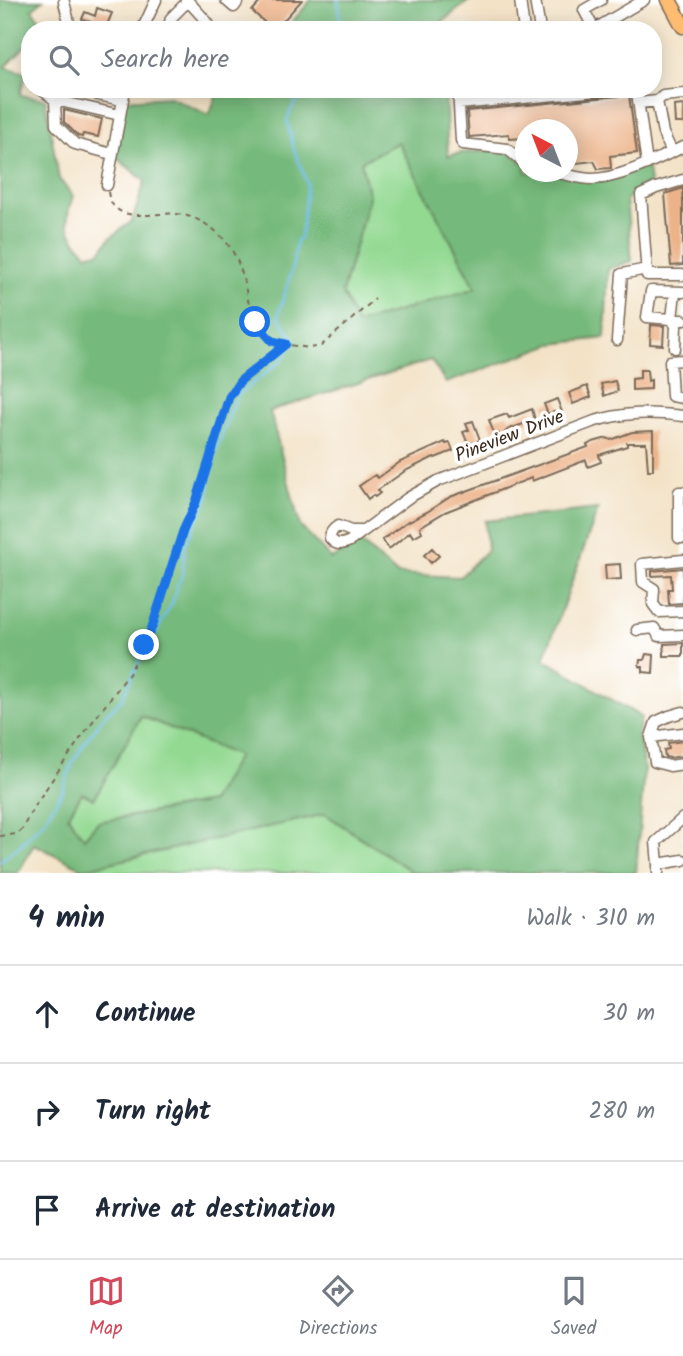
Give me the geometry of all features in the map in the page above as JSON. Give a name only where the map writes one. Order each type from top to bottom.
[{"type":"main road","points":[[669,0],[683,26]]},
{"type":"street","points":[[226,0],[234,7],[239,0]]},
{"type":"street","points":[[520,0],[523,21]]},
{"type":"street","points":[[535,0],[538,21]]},
{"type":"street","points":[[589,21],[584,10],[601,0]]},
{"type":"street","points":[[608,21],[644,0]]},
{"type":"street","points":[[145,21],[152,1]]},
{"type":"street","points":[[171,21],[187,1],[206,21]]},
{"type":"street","points":[[64,2],[69,21]]},
{"type":"street","points":[[662,97],[683,94]]},
{"type":"street","points":[[52,98],[120,115]]},
{"type":"street","points":[[107,184],[123,98]]},
{"type":"street","points":[[459,98],[463,144],[507,149],[515,155]]},
{"type":"street","points":[[459,104],[523,98]]},
{"type":"street","points":[[638,98],[647,164]]},
{"type":"street","points":[[639,103],[657,101],[661,98]]},
{"type":"street","points":[[55,100],[56,125],[75,144],[112,154]]},
{"type":"street","points":[[657,101],[663,133],[672,152]]},
{"type":"street","points":[[578,176],[592,179],[605,177],[647,164],[683,147]]},
{"type":"street","points":[[683,180],[656,187],[641,195],[647,275],[683,275]]},
{"type":"street","points":[[617,341],[622,274],[647,269]]},
{"type":"street","points":[[675,348],[678,320],[679,292],[651,291],[647,317],[678,320]]},
{"type":"street","points":[[683,360],[670,360],[672,396],[683,398]]},
{"type":"street","name":"Pineview Drive","points":[[362,531],[408,498],[438,481],[592,422],[640,412],[683,416]]},
{"type":"street","points":[[683,492],[679,492],[679,538],[683,538]]},
{"type":"street","points":[[683,560],[642,564],[643,582],[654,589],[653,604],[659,612],[683,611]]},
{"type":"street","points":[[637,630],[654,628],[659,636],[683,635]]},
{"type":"street","points":[[683,712],[656,722],[651,737],[655,762],[670,766],[683,764]]},
{"type":"street","points":[[651,737],[683,733]]},
{"type":"street","points":[[683,818],[656,842],[658,868],[683,860]]},
{"type":"path","points":[[107,184],[109,200],[121,212],[143,216],[169,213],[189,216],[219,234],[235,255],[241,269],[248,305],[255,322],[272,341],[309,348],[321,346],[375,299]]},
{"type":"path","points":[[0,836],[17,834],[22,829],[35,805],[84,733],[129,674],[152,627],[229,397],[240,381],[286,344]]},
{"type":"green space","points":[[0,0],[43,0],[32,9],[40,21],[21,21],[21,50],[5,67],[21,72],[21,98],[45,99],[59,179],[73,196],[68,214],[68,228],[87,254],[100,252],[110,238],[132,221],[145,181],[112,154],[122,100],[172,98],[209,115],[216,98],[445,98],[448,156],[507,149],[515,156],[515,182],[578,182],[578,176],[592,179],[647,164],[650,182],[626,199],[632,261],[608,269],[605,338],[552,344],[446,383],[431,360],[270,411],[300,526],[331,559],[360,542],[397,574],[460,577],[487,550],[485,521],[598,509],[544,659],[641,717],[638,734],[644,768],[636,873],[414,873],[325,814],[83,869],[34,844],[18,873],[0,873]],"holes":[[[398,142],[476,288],[357,324],[342,293],[369,197],[361,162]],[[141,716],[238,756],[211,802],[98,822],[84,838],[68,816],[82,793],[94,799]]]},
{"type":"green space","points":[[311,0],[470,0],[443,21],[293,21]]},
{"type":"green space","points":[[399,142],[476,288],[357,324],[342,293],[369,197],[361,161]]},
{"type":"green space","points":[[141,716],[239,756],[211,802],[98,822],[84,839],[68,816],[82,793],[94,799]]},
{"type":"green space","points":[[325,814],[414,873],[89,873],[83,869]]},
{"type":"building","points":[[262,0],[302,0],[283,21],[263,21],[252,11]]},
{"type":"building","points":[[97,8],[112,13],[109,21],[82,19],[85,12],[95,16]]},
{"type":"building","points":[[599,98],[629,98],[637,153],[610,156],[611,168],[598,169],[594,161],[578,163],[578,119],[515,119],[515,139],[509,139],[509,134],[469,137],[467,111]]},
{"type":"building","points":[[683,105],[683,123],[675,123],[674,106]]},
{"type":"building","points":[[64,110],[102,119],[98,137],[83,134],[82,137],[78,136],[64,122]]},
{"type":"building","points":[[683,188],[683,265],[671,266],[665,194]]},
{"type":"building","points":[[651,325],[664,326],[663,345],[650,344]]},
{"type":"building","points":[[640,370],[647,370],[651,389],[632,390],[632,379],[640,378]]},
{"type":"building","points":[[615,381],[618,391],[604,396],[601,384]]},
{"type":"building","points":[[587,386],[591,397],[573,404],[569,393]]},
{"type":"building","points":[[557,399],[562,412],[548,414],[544,404]]},
{"type":"building","points":[[532,409],[535,420],[509,429],[505,432],[506,435],[500,438],[499,434],[495,436],[489,420],[507,414],[509,418]]},
{"type":"building","points":[[473,421],[480,440],[469,445],[463,432],[469,430],[466,423]]},
{"type":"building","points":[[653,431],[653,470],[648,470],[646,443],[627,443],[627,446],[599,455],[601,462],[588,467],[586,460],[532,481],[531,478],[445,512],[420,527],[422,532],[413,537],[410,532],[389,549],[382,540],[450,497],[588,447],[587,445],[593,442],[607,438],[611,440],[632,432]]},
{"type":"building","points":[[445,442],[450,443],[453,451],[405,471],[378,490],[380,493],[375,497],[373,495],[368,499],[359,486],[375,475],[378,478],[400,462]]},
{"type":"building","points":[[432,548],[439,556],[431,563],[424,555]]},
{"type":"building","points":[[620,564],[621,579],[606,580],[605,565]]},
{"type":"building","points":[[683,568],[683,603],[669,604],[671,575],[652,576],[652,571]]},
{"type":"building","points":[[683,643],[683,656],[664,656],[664,644]]},
{"type":"building","points":[[646,654],[654,655],[653,673],[643,672],[643,667],[639,666],[640,660],[644,660]]},
{"type":"building","points":[[683,741],[683,756],[665,757],[664,750],[669,749],[668,743]]},
{"type":"waterway","points":[[338,0],[341,21]]},
{"type":"waterway","points":[[0,861],[44,821],[63,790],[72,763],[87,739],[106,714],[122,699],[144,650],[149,646],[173,601],[182,576],[185,545],[208,498],[216,451],[237,396],[282,360],[295,341],[278,316],[291,273],[297,240],[300,239],[307,183],[294,150],[287,120],[298,98]]},
{"type":"route","points":[[144,645],[183,531],[196,502],[229,397],[240,381],[286,344],[272,341],[255,322]]}]
